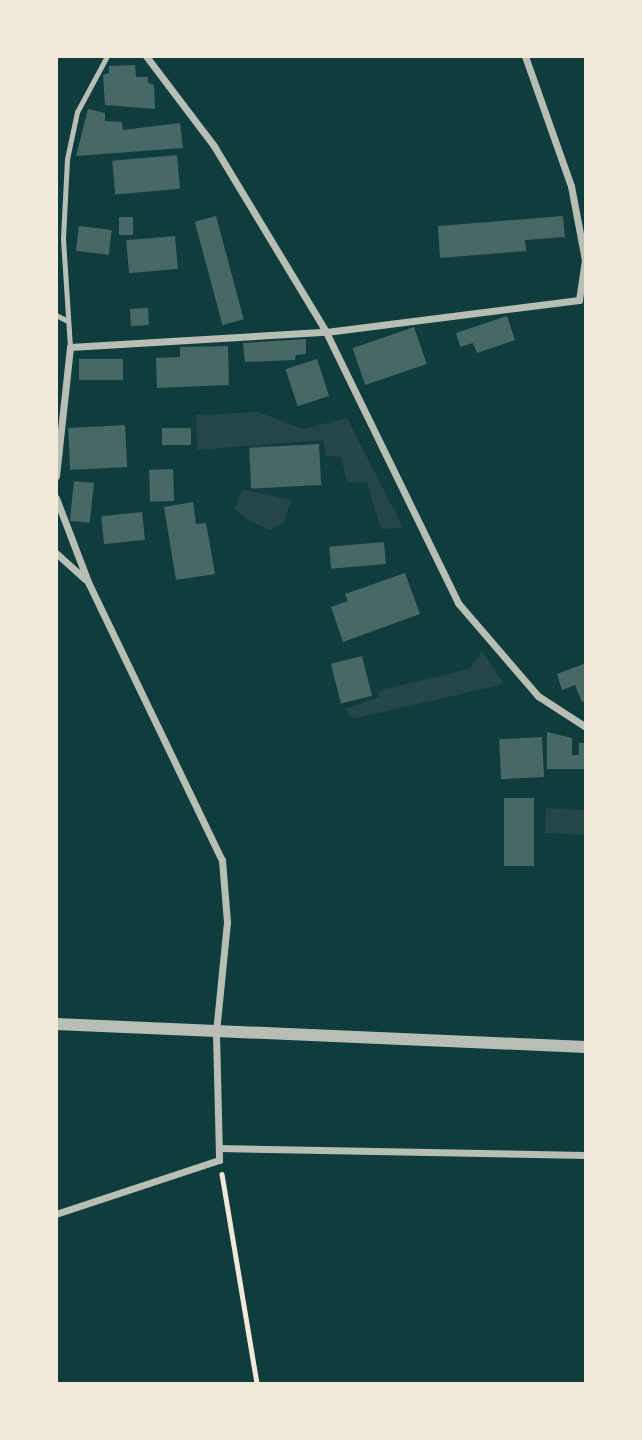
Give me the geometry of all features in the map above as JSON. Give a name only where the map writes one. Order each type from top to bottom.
[{"type":"street","points":[[146,56],[214,146],[326,332],[458,603],[538,696],[586,727]]},
{"type":"street","points":[[56,476],[70,347],[326,332],[579,300],[585,260],[571,186],[525,56]]},
{"type":"street","points":[[56,498],[88,582],[222,860],[227,922],[216,1033],[219,1160],[56,1214]]},
{"type":"street","points":[[56,553],[88,582]]},
{"type":"street","points":[[56,1024],[586,1047]]},
{"type":"street","points":[[219,1148],[586,1155]]},
{"type":"lane","points":[[70,347],[64,229],[67,159],[77,112],[107,56]]},
{"type":"lane","points":[[56,226],[64,229]]},
{"type":"lane","points":[[56,315],[68,321]]},
{"type":"path","points":[[219,1160],[257,1384]]},
{"type":"shaded area","points":[[258,412],[303,429],[347,418],[403,528],[381,529],[367,483],[347,482],[341,457],[326,456],[323,440],[197,450],[196,415]]},
{"type":"shaded area","points":[[242,489],[291,500],[284,522],[270,530],[246,519],[235,508]]},
{"type":"shaded area","points":[[482,651],[504,684],[353,719],[345,709],[379,697],[377,691],[469,669]]},
{"type":"shaded area","points":[[546,808],[586,810],[585,835],[545,833]]},
{"type":"building","points":[[135,65],[136,77],[148,77],[148,83],[154,85],[155,109],[105,105],[103,75],[109,73],[109,66]]},
{"type":"building","points":[[88,109],[105,113],[105,121],[122,122],[123,130],[180,123],[183,148],[76,156]]},
{"type":"building","points":[[177,155],[180,189],[115,195],[112,161]]},
{"type":"building","points":[[216,216],[244,319],[222,325],[195,222]]},
{"type":"building","points":[[563,216],[565,237],[525,240],[526,251],[440,258],[438,226]]},
{"type":"building","points":[[119,217],[133,217],[133,235],[119,235]]},
{"type":"building","points":[[79,226],[112,230],[109,255],[76,251]]},
{"type":"building","points":[[175,236],[178,269],[129,273],[126,240]]},
{"type":"building","points":[[148,308],[149,325],[131,326],[130,309]]},
{"type":"building","points":[[507,316],[515,340],[477,353],[473,343],[460,347],[456,333]]},
{"type":"building","points":[[414,327],[427,364],[365,385],[353,348]]},
{"type":"building","points":[[306,339],[306,354],[296,355],[295,360],[245,362],[243,343]]},
{"type":"building","points":[[228,346],[229,385],[157,388],[156,358],[180,357],[180,347]]},
{"type":"building","points":[[79,359],[123,359],[123,380],[79,380]]},
{"type":"building","points":[[317,359],[329,396],[298,406],[286,369]]},
{"type":"building","points":[[125,425],[127,467],[70,470],[68,428]]},
{"type":"building","points":[[162,428],[191,428],[191,445],[162,445]]},
{"type":"building","points":[[319,444],[321,485],[251,489],[249,448]]},
{"type":"building","points":[[173,469],[174,501],[150,502],[149,470]]},
{"type":"building","points":[[74,481],[94,483],[90,523],[70,521]]},
{"type":"building","points":[[193,502],[196,524],[206,523],[215,574],[176,580],[164,507]]},
{"type":"building","points":[[142,512],[145,540],[104,544],[101,516]]},
{"type":"building","points":[[384,542],[386,564],[331,569],[329,547]]},
{"type":"building","points":[[405,573],[420,614],[343,642],[331,607],[348,601],[345,594]]},
{"type":"building","points":[[362,656],[372,696],[341,704],[331,664]]},
{"type":"building","points":[[586,663],[586,701],[582,702],[575,685],[562,690],[557,674]]},
{"type":"building","points":[[547,732],[572,738],[572,755],[579,755],[579,743],[586,743],[586,769],[547,769]]},
{"type":"building","points":[[542,737],[544,777],[501,779],[499,739]]},
{"type":"building","points":[[504,798],[534,798],[534,866],[504,866]]}]
